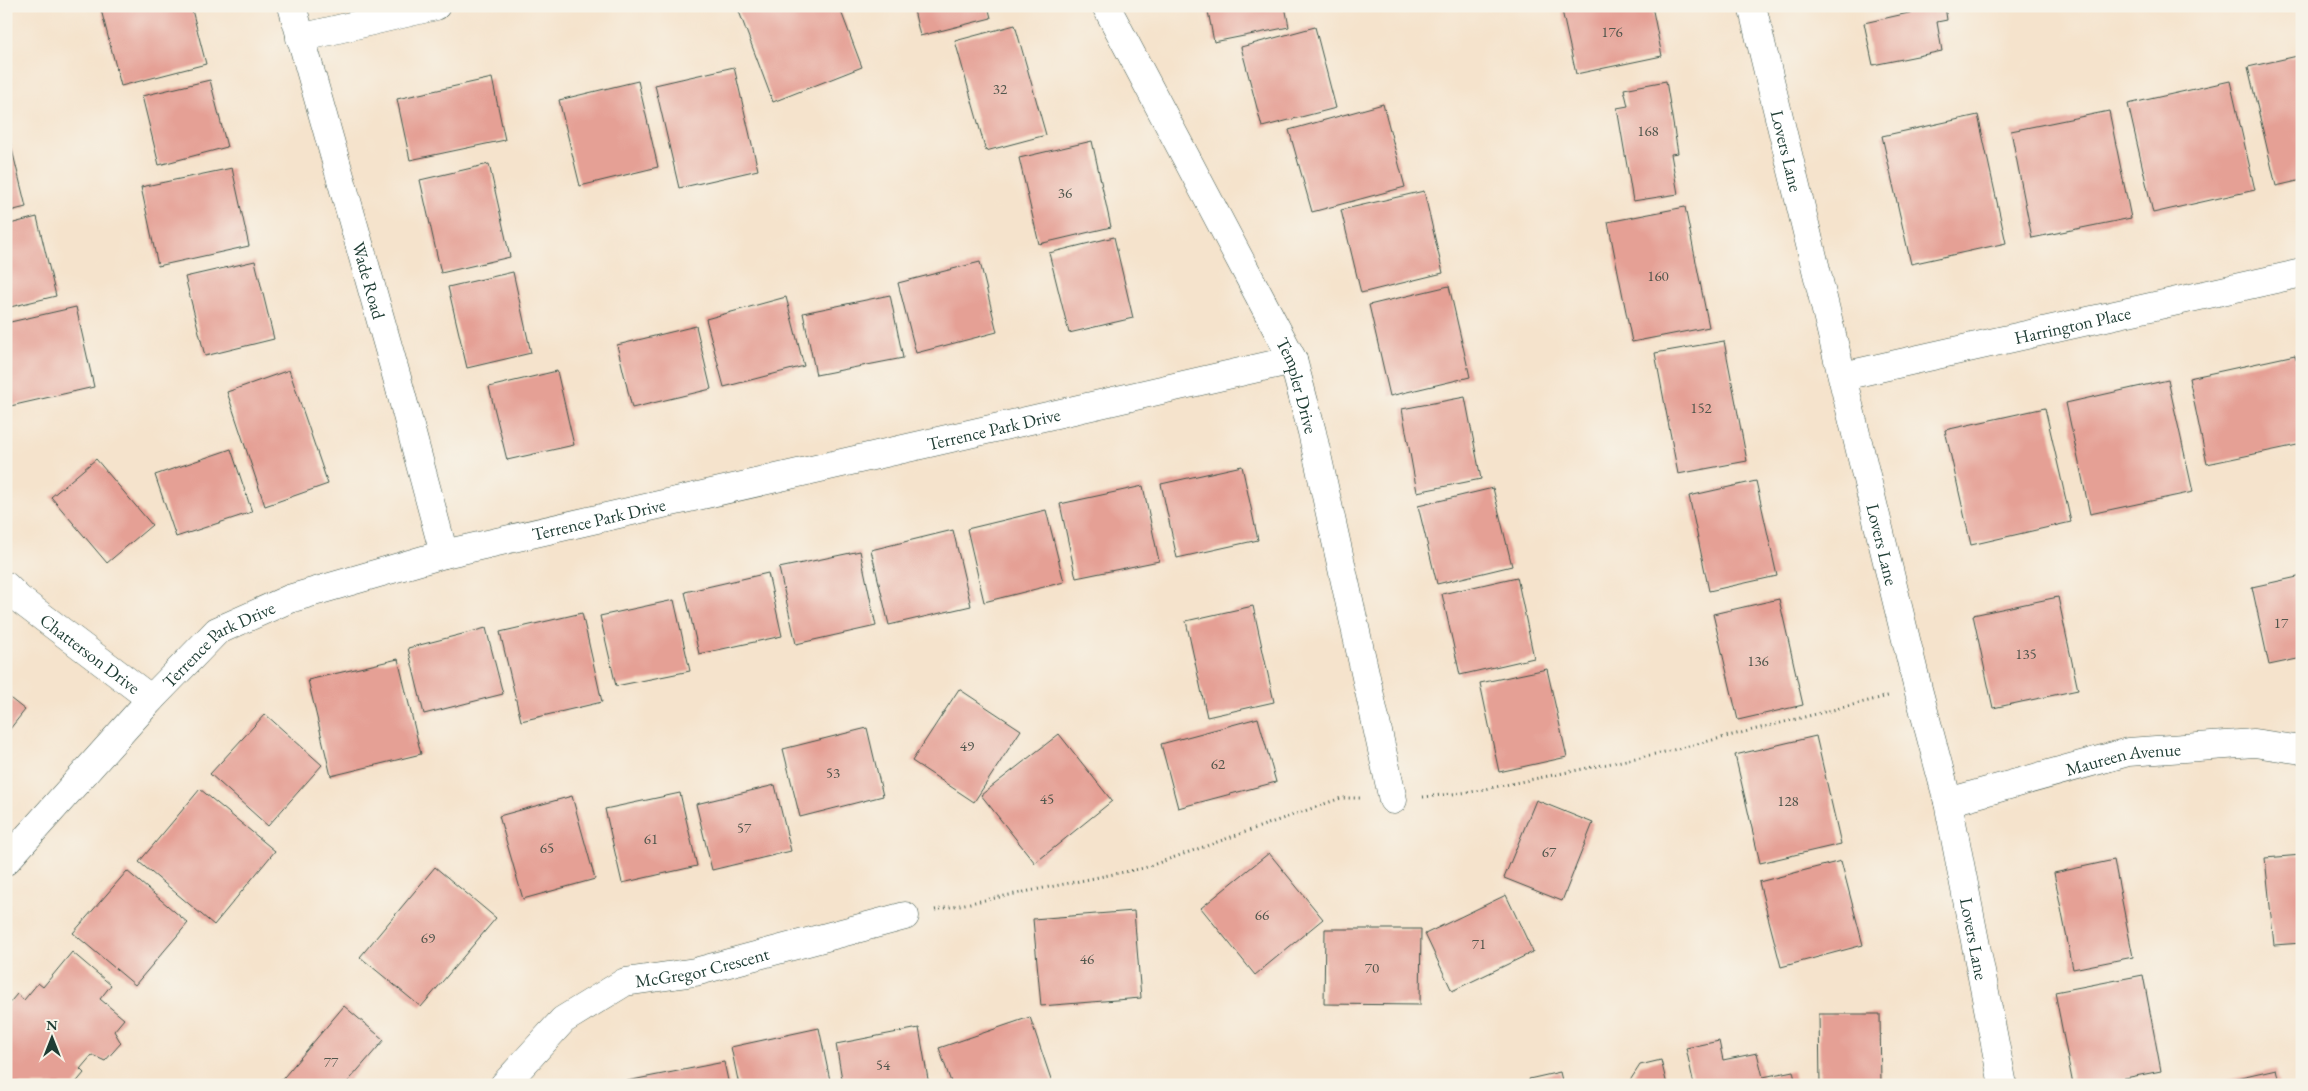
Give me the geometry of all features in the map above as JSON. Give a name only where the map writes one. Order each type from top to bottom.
[{"type":"street","name":"Wade Road","points":[[292,6],[394,368],[444,554]]},
{"type":"street","points":[[300,38],[436,6]]},
{"type":"street","name":"Templer Drive","points":[[1106,6],[1293,360],[1312,432],[1393,800]]},
{"type":"street","name":"Lovers Lane","points":[[1752,6],[1918,689],[1948,802],[2003,1085]]},
{"type":"street","name":"Harrington Place","points":[[1843,376],[2302,273]]},
{"type":"street","name":"Terrence Park Drive","points":[[6,861],[151,699],[217,631],[289,599],[444,554],[1293,360]]},
{"type":"street","name":"Chatterson Drive","points":[[6,586],[19,599],[151,699]]},
{"type":"street","name":"Maureen Avenue","points":[[1948,802],[2128,752],[2254,743],[2302,750]]},
{"type":"street","name":"McGregor Crescent","points":[[504,1085],[564,1020],[625,982],[695,972],[905,916]]},
{"type":"path","points":[[905,916],[1144,868],[1341,798],[1393,800],[1470,792],[1645,756],[1918,689]]},
{"type":"building","points":[[100,6],[191,6],[206,64],[121,86]]},
{"type":"building","points":[[737,6],[839,6],[862,67],[773,102]]},
{"type":"building","points":[[913,6],[988,6],[991,18],[920,36]]},
{"type":"building","points":[[1207,6],[1285,6],[1289,27],[1214,42]]},
{"type":"building","points":[[1561,6],[1652,6],[1662,56],[1576,74]]},
{"type":"building","points":[[1931,6],[1945,6],[1947,20],[1937,22],[1942,51],[1873,65],[1864,23],[1931,8]]},
{"type":"building","points":[[1015,25],[1046,135],[986,151],[955,41]]},
{"type":"building","points":[[1315,27],[1336,108],[1262,127],[1241,47]]},
{"type":"building","points":[[2302,55],[2302,180],[2276,186],[2248,67]]},
{"type":"building","points":[[734,67],[758,170],[679,188],[655,85]]},
{"type":"building","points":[[492,78],[505,140],[410,160],[397,99]]},
{"type":"building","points":[[210,80],[227,147],[159,165],[142,96]]},
{"type":"building","points":[[638,81],[658,167],[580,186],[559,100]]},
{"type":"building","points":[[1666,81],[1678,153],[1671,154],[1678,194],[1633,201],[1617,108],[1628,106],[1624,89]]},
{"type":"building","points":[[2230,81],[2255,190],[2153,213],[2128,104]]},
{"type":"building","points":[[1383,104],[1405,187],[1312,212],[1289,130]]},
{"type":"building","points":[[2109,111],[2131,218],[2032,238],[2011,131]]},
{"type":"building","points":[[1978,115],[2006,243],[1911,264],[1882,136]]},
{"type":"building","points":[[6,125],[26,207],[6,212]]},
{"type":"building","points":[[1092,141],[1111,227],[1039,244],[1019,158]]},
{"type":"building","points":[[489,164],[510,257],[441,273],[420,180]]},
{"type":"building","points":[[232,168],[249,246],[158,266],[141,187]]},
{"type":"building","points":[[1424,191],[1443,273],[1361,293],[1341,210]]},
{"type":"building","points":[[1685,207],[1709,327],[1632,342],[1608,222]]},
{"type":"building","points":[[37,217],[56,296],[6,308],[6,225]]},
{"type":"building","points":[[1114,237],[1133,318],[1069,333],[1049,253]]},
{"type":"building","points":[[255,261],[274,339],[205,356],[185,277]]},
{"type":"building","points":[[980,262],[997,332],[916,353],[898,283]]},
{"type":"building","points":[[513,272],[531,353],[467,368],[448,287]]},
{"type":"building","points":[[1449,286],[1470,377],[1390,396],[1369,305]]},
{"type":"building","points":[[890,295],[903,358],[816,375],[803,313]]},
{"type":"building","points":[[786,297],[804,366],[724,387],[706,319]]},
{"type":"building","points":[[76,307],[94,387],[6,407],[6,323]]},
{"type":"building","points":[[696,326],[711,389],[632,408],[617,345]]},
{"type":"building","points":[[1724,341],[1747,461],[1678,474],[1655,353]]},
{"type":"building","points":[[2295,355],[2302,387],[2302,444],[2207,464],[2189,378]]},
{"type":"building","points":[[289,370],[328,484],[265,506],[227,392]]},
{"type":"building","points":[[557,371],[574,445],[507,460],[489,387]]},
{"type":"building","points":[[2168,380],[2193,492],[2090,514],[2066,403]]},
{"type":"building","points":[[1465,397],[1481,479],[1417,492],[1402,409]]},
{"type":"building","points":[[2045,408],[2071,522],[1971,545],[1945,430]]},
{"type":"building","points":[[231,449],[252,512],[176,537],[155,475]]},
{"type":"building","points":[[96,459],[152,525],[107,563],[51,497]]},
{"type":"building","points":[[1242,466],[1258,540],[1177,558],[1161,484]]},
{"type":"building","points":[[1756,481],[1777,576],[1709,591],[1689,496]]},
{"type":"building","points":[[1143,486],[1159,561],[1076,578],[1060,504]]},
{"type":"building","points":[[1493,488],[1512,566],[1437,584],[1418,506]]},
{"type":"building","points":[[1046,510],[1064,582],[984,602],[967,529]]},
{"type":"building","points":[[953,530],[971,606],[889,625],[871,550]]},
{"type":"building","points":[[860,551],[876,626],[796,644],[779,568]]},
{"type":"building","points":[[768,573],[782,636],[699,654],[685,592]]},
{"type":"building","points":[[2302,576],[2302,658],[2269,665],[2252,587]]},
{"type":"building","points":[[1517,577],[1534,658],[1460,675],[1442,594]]},
{"type":"building","points":[[2058,597],[2078,690],[1993,708],[1973,615]]},
{"type":"building","points":[[1779,599],[1803,705],[1738,720],[1713,614]]},
{"type":"building","points":[[674,600],[690,671],[616,686],[600,616]]},
{"type":"building","points":[[1253,606],[1274,702],[1207,717],[1186,621]]},
{"type":"building","points":[[582,613],[602,702],[521,721],[500,632]]},
{"type":"building","points":[[486,628],[503,694],[424,714],[408,648]]},
{"type":"building","points":[[398,659],[421,754],[331,776],[308,680]]},
{"type":"building","points":[[1547,669],[1567,757],[1499,772],[1480,683]]},
{"type":"building","points":[[959,689],[1021,730],[974,802],[912,761]]},
{"type":"building","points":[[6,695],[25,710],[6,734]]},
{"type":"building","points":[[265,714],[322,765],[268,826],[210,774]]},
{"type":"building","points":[[1258,718],[1276,782],[1178,808],[1161,744]]},
{"type":"building","points":[[867,728],[883,796],[800,817],[783,749]]},
{"type":"building","points":[[1059,734],[1112,801],[1035,863],[981,795]]},
{"type":"building","points":[[1816,736],[1841,844],[1760,863],[1735,755]]},
{"type":"building","points":[[775,785],[791,851],[712,870],[696,804]]},
{"type":"building","points":[[200,789],[275,851],[214,925],[139,862]]},
{"type":"building","points":[[680,793],[697,866],[622,883],[605,809]]},
{"type":"building","points":[[572,796],[595,879],[523,899],[499,816]]},
{"type":"building","points":[[1536,800],[1593,823],[1562,901],[1504,878]]},
{"type":"building","points":[[1269,853],[1323,919],[1255,975],[1201,908]]},
{"type":"building","points":[[2302,855],[2302,943],[2274,945],[2265,858]]},
{"type":"building","points":[[2114,860],[2133,957],[2073,969],[2054,873]]},
{"type":"building","points":[[1841,861],[1863,945],[1781,967],[1759,882]]},
{"type":"building","points":[[435,867],[496,918],[421,1007],[360,957]]},
{"type":"building","points":[[127,871],[188,923],[135,985],[73,933]]},
{"type":"building","points":[[1506,895],[1533,952],[1452,991],[1425,934]]},
{"type":"building","points":[[1134,911],[1141,998],[1041,1006],[1033,919]]},
{"type":"building","points":[[1325,929],[1421,929],[1420,1005],[1324,1004]]},
{"type":"building","points":[[72,952],[111,985],[100,999],[124,1019],[114,1031],[121,1043],[105,1061],[92,1055],[80,1069],[84,1073],[74,1085],[6,1085],[6,1007],[17,994],[24,1000],[38,983],[43,987]]},
{"type":"building","points":[[2143,975],[2161,1071],[2089,1085],[2073,1085],[2055,992]]},
{"type":"building","points":[[344,1006],[384,1040],[345,1085],[281,1085],[279,1083]]},
{"type":"building","points":[[1819,1014],[1880,1014],[1881,1085],[1820,1085]]},
{"type":"building","points":[[1030,1017],[1053,1085],[952,1085],[939,1048]]},
{"type":"building","points":[[819,1028],[831,1085],[739,1085],[731,1047]]},
{"type":"building","points":[[919,1028],[929,1085],[843,1085],[836,1044]]},
{"type":"building","points":[[1719,1041],[1723,1060],[1757,1053],[1763,1077],[1793,1071],[1796,1085],[1694,1085],[1686,1048]]},
{"type":"building","points":[[1661,1060],[1667,1085],[1630,1085],[1629,1082],[1640,1065]]},
{"type":"building","points":[[724,1062],[729,1085],[628,1085],[627,1081]]},
{"type":"building","points":[[2276,1069],[2280,1085],[2210,1085],[2210,1084]]},
{"type":"building","points":[[1560,1072],[1563,1085],[1530,1085],[1529,1079]]}]
